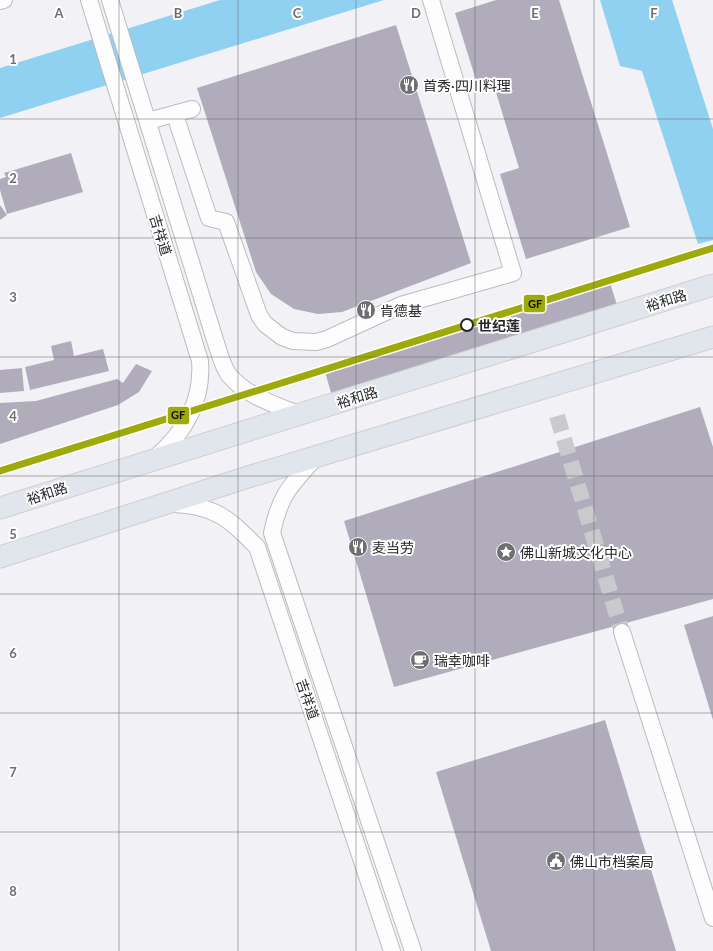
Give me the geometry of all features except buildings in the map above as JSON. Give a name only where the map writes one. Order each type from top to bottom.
[{"type":"main road","name":"裕和路","points":[[0,508],[713,285]]},
{"type":"main road","points":[[0,557],[317,456],[713,337]]},
{"type":"street","points":[[0,1],[4,0]]},
{"type":"street","name":"吉祥道","points":[[89,0],[200,361],[201,378],[192,410],[184,427],[172,443],[154,459]]},
{"type":"street","name":"吉祥道","points":[[110,0],[215,340],[228,374],[245,390],[262,399],[301,415]]},
{"type":"street","points":[[175,115],[209,218],[226,222],[259,315],[265,324],[282,337],[304,343],[327,340],[401,305],[514,273],[430,0]]},
{"type":"street","points":[[148,122],[175,115],[192,108]]},
{"type":"street","name":"吉祥道","points":[[317,456],[288,489],[277,510],[272,533],[413,951]]},
{"type":"street","name":"吉祥道","points":[[165,504],[196,505],[219,514],[238,527],[257,547],[392,951]]},
{"type":"street","points":[[622,632],[713,918]]},
{"type":"water","points":[[220,0],[384,0],[0,118],[0,68]]},
{"type":"water","points":[[600,0],[672,0],[713,129],[713,240],[698,244],[642,71],[620,66]]},
{"type":"tunnel","points":[[557,416],[622,632]]},
{"type":"transit line","name":"GF","points":[[0,471],[713,248]]},
{"type":"place","name":"首秀·四川料理","points":[[409,85]]},
{"type":"place","name":"肯德基","points":[[366,310]]},
{"type":"place","name":"世纪莲","points":[[467,325]]},
{"type":"place","name":"麦当劳","points":[[358,547]]},
{"type":"place","name":"佛山新城文化中心","points":[[506,552]]},
{"type":"place","name":"瑞幸咖啡","points":[[420,660]]},
{"type":"place","name":"佛山市档案局","points":[[556,861]]}]
